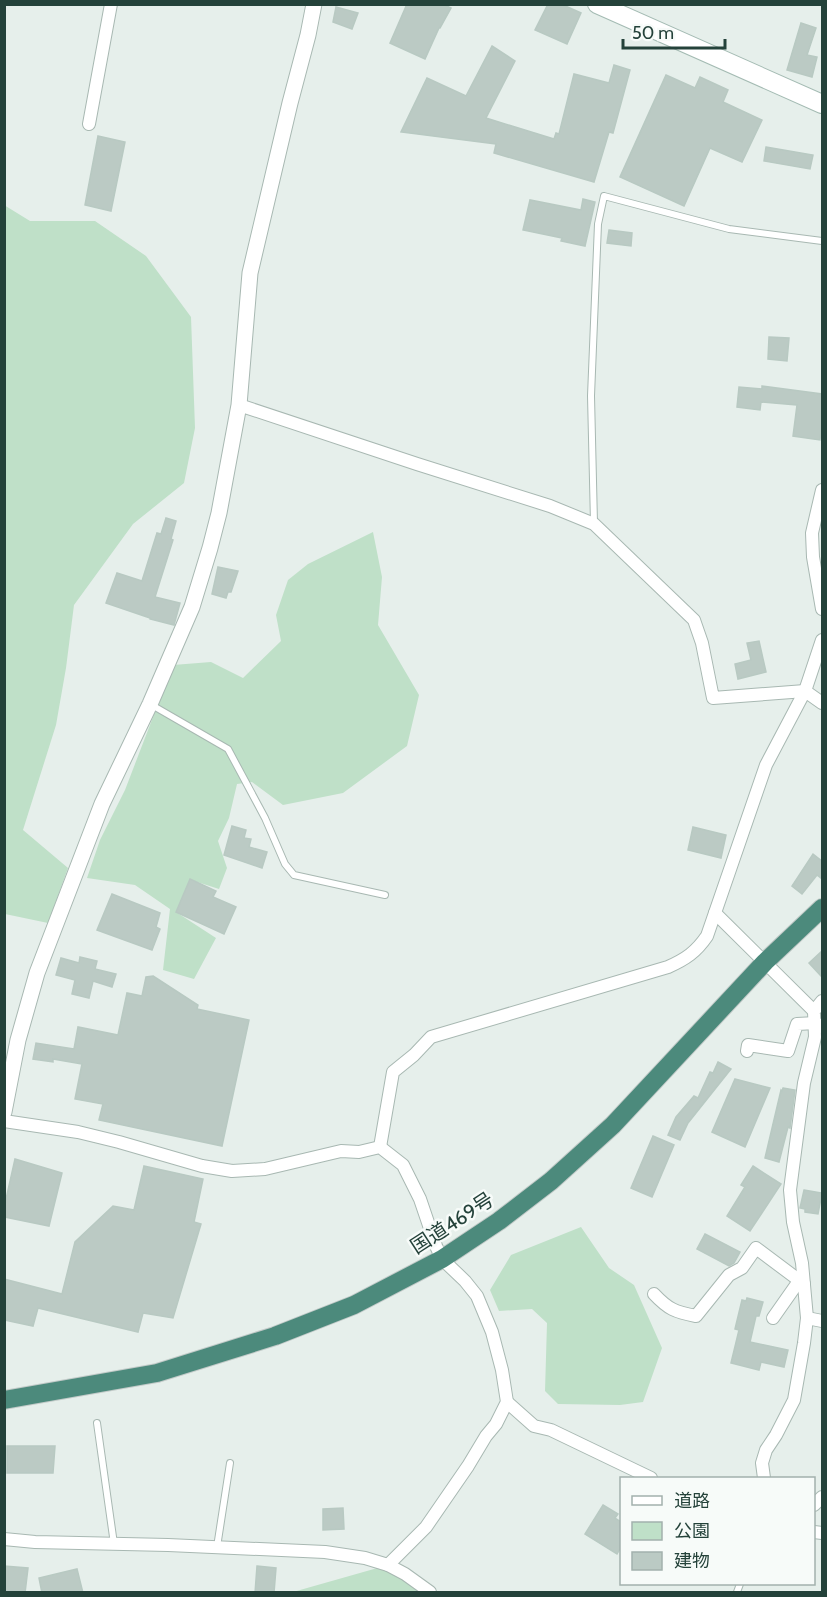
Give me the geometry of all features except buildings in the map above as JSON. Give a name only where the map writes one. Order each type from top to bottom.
[{"type":"highway","name":"国道469号","points":[[4,1400],[157,1373],[264,1339],[354,1305],[442,1259],[500,1221],[542,1188],[613,1125],[765,962],[822,908]]},
{"type":"main road","points":[[597,4],[822,104]]},
{"type":"street","points":[[89,124],[111,4]]},
{"type":"street","points":[[4,1112],[18,1040],[37,973],[102,804],[150,704],[192,608],[210,548],[219,513],[239,405],[250,273],[314,4]]},
{"type":"street","points":[[239,405],[550,506],[594,524],[694,620],[702,642],[713,698],[806,691],[822,703]]},
{"type":"street","points":[[822,490],[812,533],[813,557],[822,609]]},
{"type":"street","points":[[380,1147],[393,1072],[414,1055],[431,1036],[668,967],[685,959],[698,949],[707,936],[716,913],[766,765],[806,691],[822,640]]},
{"type":"street","points":[[716,913],[819,1016]]},
{"type":"street","points":[[747,1051],[748,1045],[788,1051],[797,1024],[819,1016]]},
{"type":"street","points":[[764,1477],[762,1463],[766,1450],[794,1400],[807,1318],[802,1263],[793,1222],[790,1190],[804,1083],[819,1016]]},
{"type":"street","points":[[4,1121],[78,1132],[202,1166],[232,1171],[265,1169],[341,1151],[359,1152],[380,1147]]},
{"type":"street","points":[[380,1147],[403,1165],[420,1199],[442,1259],[477,1296],[492,1332],[502,1370],[507,1402],[496,1424],[426,1527],[388,1565]]},
{"type":"street","points":[[654,1294],[666,1307],[696,1316],[729,1275],[742,1268],[756,1248],[802,1282]]},
{"type":"street","points":[[773,1318],[802,1282]]},
{"type":"street","points":[[807,1318],[822,1321]]},
{"type":"street","points":[[507,1402],[534,1426],[551,1430],[647,1477]]},
{"type":"street","points":[[4,1539],[325,1552],[365,1558],[388,1565],[405,1574],[430,1593]]},
{"type":"lane","points":[[594,524],[591,396],[598,224],[604,196],[729,229],[822,241]]},
{"type":"lane","points":[[150,704],[228,749],[265,818],[285,864],[294,875],[385,895]]},
{"type":"lane","points":[[97,1423],[114,1544]]},
{"type":"lane","points":[[217,1547],[230,1463]]},
{"type":"green space","points":[[4,205],[30,221],[95,221],[146,256],[191,317],[195,428],[184,483],[133,524],[74,605],[56,725],[23,830],[68,868],[48,923],[5,914]]},
{"type":"green space","points":[[373,532],[382,577],[378,625],[419,695],[407,746],[343,793],[283,805],[252,782],[237,784],[229,818],[218,841],[227,868],[219,889],[191,880],[176,912],[216,938],[194,979],[163,970],[170,909],[135,885],[87,878],[100,840],[125,790],[173,665],[211,662],[243,678],[281,641],[276,615],[288,580],[308,564]]},
{"type":"green space","points":[[581,1227],[609,1268],[634,1285],[662,1348],[643,1402],[620,1405],[558,1404],[545,1391],[547,1323],[532,1309],[499,1311],[490,1290],[511,1255]]},
{"type":"green space","points":[[388,1565],[425,1592],[293,1592]]}]
